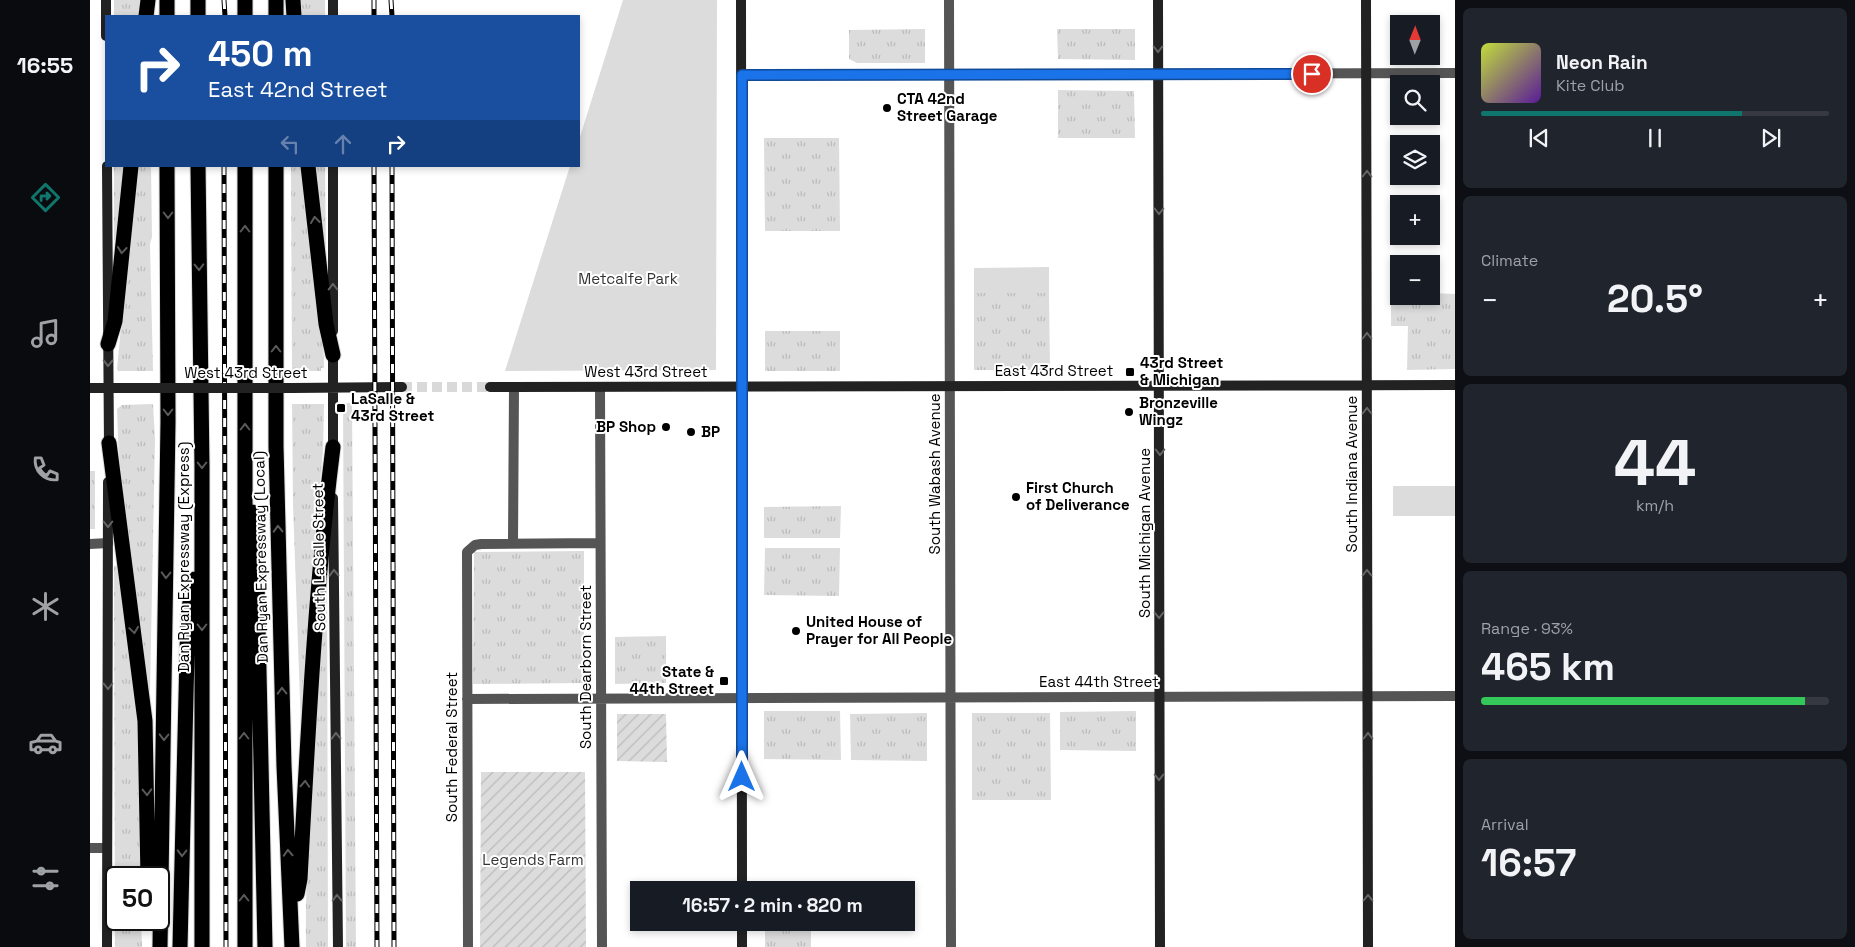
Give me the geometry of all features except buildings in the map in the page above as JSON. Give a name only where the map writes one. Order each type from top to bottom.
[{"type":"highway","points":[[146,15],[148,0]]},
{"type":"highway","points":[[167,0],[167,15]]},
{"type":"highway","points":[[198,0],[198,15]]},
{"type":"highway","points":[[245,0],[245,15]]},
{"type":"highway","points":[[276,0],[276,15]]},
{"type":"highway","points":[[293,0],[294,15]]},
{"type":"highway","points":[[108,344],[115,320],[131,167]]},
{"type":"highway","points":[[159,947],[168,422],[168,167]]},
{"type":"highway","name":"Dan Ryan Expressway (Express)","points":[[198,167],[202,543],[202,947]]},
{"type":"highway","points":[[245,167],[245,947]]},
{"type":"highway","name":"Dan Ryan Expressway (Local)","points":[[276,167],[276,446],[284,766],[292,947]]},
{"type":"highway","points":[[308,167],[326,324],[333,355]]},
{"type":"highway","points":[[108,443],[145,721],[148,866]]},
{"type":"highway","points":[[292,920],[300,879],[315,610],[322,532],[333,447]]},
{"type":"highway","points":[[245,476],[256,534],[265,947]]},
{"type":"highway","points":[[180,947],[188,612],[202,543]]},
{"type":"highway","points":[[155,931],[159,947]]},
{"type":"street","points":[[106,0],[106,15]]},
{"type":"street","points":[[333,0],[333,15]]},
{"type":"street","points":[[741,0],[742,881]]},
{"type":"street","name":"South Wabash Avenue","points":[[949,0],[951,947]]},
{"type":"street","name":"South Michigan Avenue","points":[[1158,0],[1160,947]]},
{"type":"street","name":"South Indiana Avenue","points":[[1366,0],[1368,947]]},
{"type":"street","points":[[742,75],[1455,73]]},
{"type":"street","points":[[106,947],[107,167]]},
{"type":"street","name":"South LaSalle Street","points":[[333,167],[333,447],[338,947]]},
{"type":"street","name":"East 43rd Street","points":[[742,387],[1455,385]]},
{"type":"street","name":"West 43rd Street","points":[[90,388],[402,387]]},
{"type":"street","name":"West 43rd Street","points":[[490,387],[742,387]]},
{"type":"street","points":[[514,387],[513,543],[600,543]]},
{"type":"street","name":"South Dearborn Street","points":[[600,387],[602,947]]},
{"type":"street","points":[[90,544],[108,543]]},
{"type":"street","name":"South Federal Street","points":[[468,947],[466,556],[470,548],[481,544],[513,543]]},
{"type":"street","name":"East 44th Street","points":[[467,699],[1455,696]]},
{"type":"street","points":[[90,848],[107,848]]},
{"type":"street","points":[[742,931],[742,947]]},
{"type":"green space","points":[[114,0],[142,0],[140,15],[114,15]]},
{"type":"green space","points":[[299,0],[325,0],[325,15],[300,15]]},
{"type":"green space","name":"Metcalfe Park","points":[[623,0],[717,0],[716,370],[505,371],[570,167],[580,167],[580,137]]},
{"type":"green space","points":[[925,29],[925,63],[857,63],[849,59],[849,30]]},
{"type":"green space","points":[[1057,29],[1135,29],[1135,60],[1058,59]]},
{"type":"green space","points":[[1058,90],[1134,91],[1135,138],[1058,138]]},
{"type":"green space","points":[[764,138],[839,138],[840,231],[765,231]]},
{"type":"green space","points":[[114,167],[125,167],[117,240],[114,240]]},
{"type":"green space","points":[[136,167],[151,167],[152,237],[150,244],[153,371],[118,371]]},
{"type":"green space","points":[[291,167],[302,167],[324,368],[321,368],[321,371],[292,371]]},
{"type":"green space","points":[[315,167],[325,167],[326,258]]},
{"type":"green space","points":[[1049,267],[1049,293],[974,293],[974,268]]},
{"type":"green space","points":[[974,293],[1049,293],[1050,370],[974,370]]},
{"type":"green space","points":[[1440,293],[1455,294],[1455,369],[1407,370],[1408,326],[1391,326],[1391,305],[1440,305]]},
{"type":"green space","points":[[765,331],[840,331],[840,371],[765,371]]},
{"type":"green space","points":[[343,403],[352,403],[356,947],[346,947]]},
{"type":"green space","points":[[153,404],[155,439],[150,691],[147,691],[119,462],[117,409],[122,405]]},
{"type":"green space","points":[[292,404],[324,404],[323,450],[304,669],[303,726],[301,727],[293,505]]},
{"type":"green space","points":[[90,471],[95,471],[95,529],[90,529]]},
{"type":"green space","points":[[1393,486],[1455,486],[1455,516],[1393,516]]},
{"type":"green space","points":[[841,506],[840,538],[764,538],[764,507]]},
{"type":"green space","points":[[765,548],[840,548],[839,596],[764,595]]},
{"type":"green space","points":[[584,551],[584,683],[473,684],[474,552]]},
{"type":"green space","points":[[114,566],[119,566],[138,705],[141,866],[115,866]]},
{"type":"green space","points":[[327,570],[328,947],[306,947],[307,873],[317,682]]},
{"type":"green space","points":[[666,636],[666,683],[615,684],[615,637]]},
{"type":"green space","points":[[764,711],[840,711],[841,760],[764,759]]},
{"type":"green space","points":[[1136,711],[1136,751],[1060,750],[1060,712]]},
{"type":"green space","points":[[927,713],[927,761],[851,760],[850,714]]},
{"type":"green space","points":[[972,713],[1050,713],[1051,800],[972,800]]},
{"type":"green space","points":[[617,714],[666,714],[667,762],[617,761]]},
{"type":"green space","name":"Legends Farm","points":[[481,772],[585,772],[586,947],[480,947]]},
{"type":"green space","points":[[115,931],[141,931],[142,947],[115,947]]},
{"type":"green space","points":[[765,931],[811,931],[811,947],[765,947]]},
{"type":"tunnel","points":[[402,387],[490,387]]},
{"type":"railway","points":[[224,0],[225,15]]},
{"type":"railway","points":[[374,0],[374,15]]},
{"type":"railway","points":[[391,0],[392,15]]},
{"type":"railway","points":[[224,167],[226,947]]},
{"type":"railway","points":[[374,167],[377,947]]},
{"type":"railway","points":[[392,167],[394,947]]},
{"type":"place","name":"CTA 42nd Street Garage","points":[[887,108]]},
{"type":"place","name":"43rd Street & Michigan","points":[[1130,372]]},
{"type":"place","name":"LaSalle & 43rd Street","points":[[341,408]]},
{"type":"place","name":"Bronzeville Wingz","points":[[1129,412]]},
{"type":"place","name":"BP Shop","points":[[666,427]]},
{"type":"place","name":"BP","points":[[691,432]]},
{"type":"place","name":"First Church of Deliverance","points":[[1016,497]]},
{"type":"place","name":"United House of Prayer for All People","points":[[796,631]]},
{"type":"place","name":"State & 44th Street","points":[[724,681]]},
{"type":"route","points":[[742,777],[742,75],[1312,74]]}]
